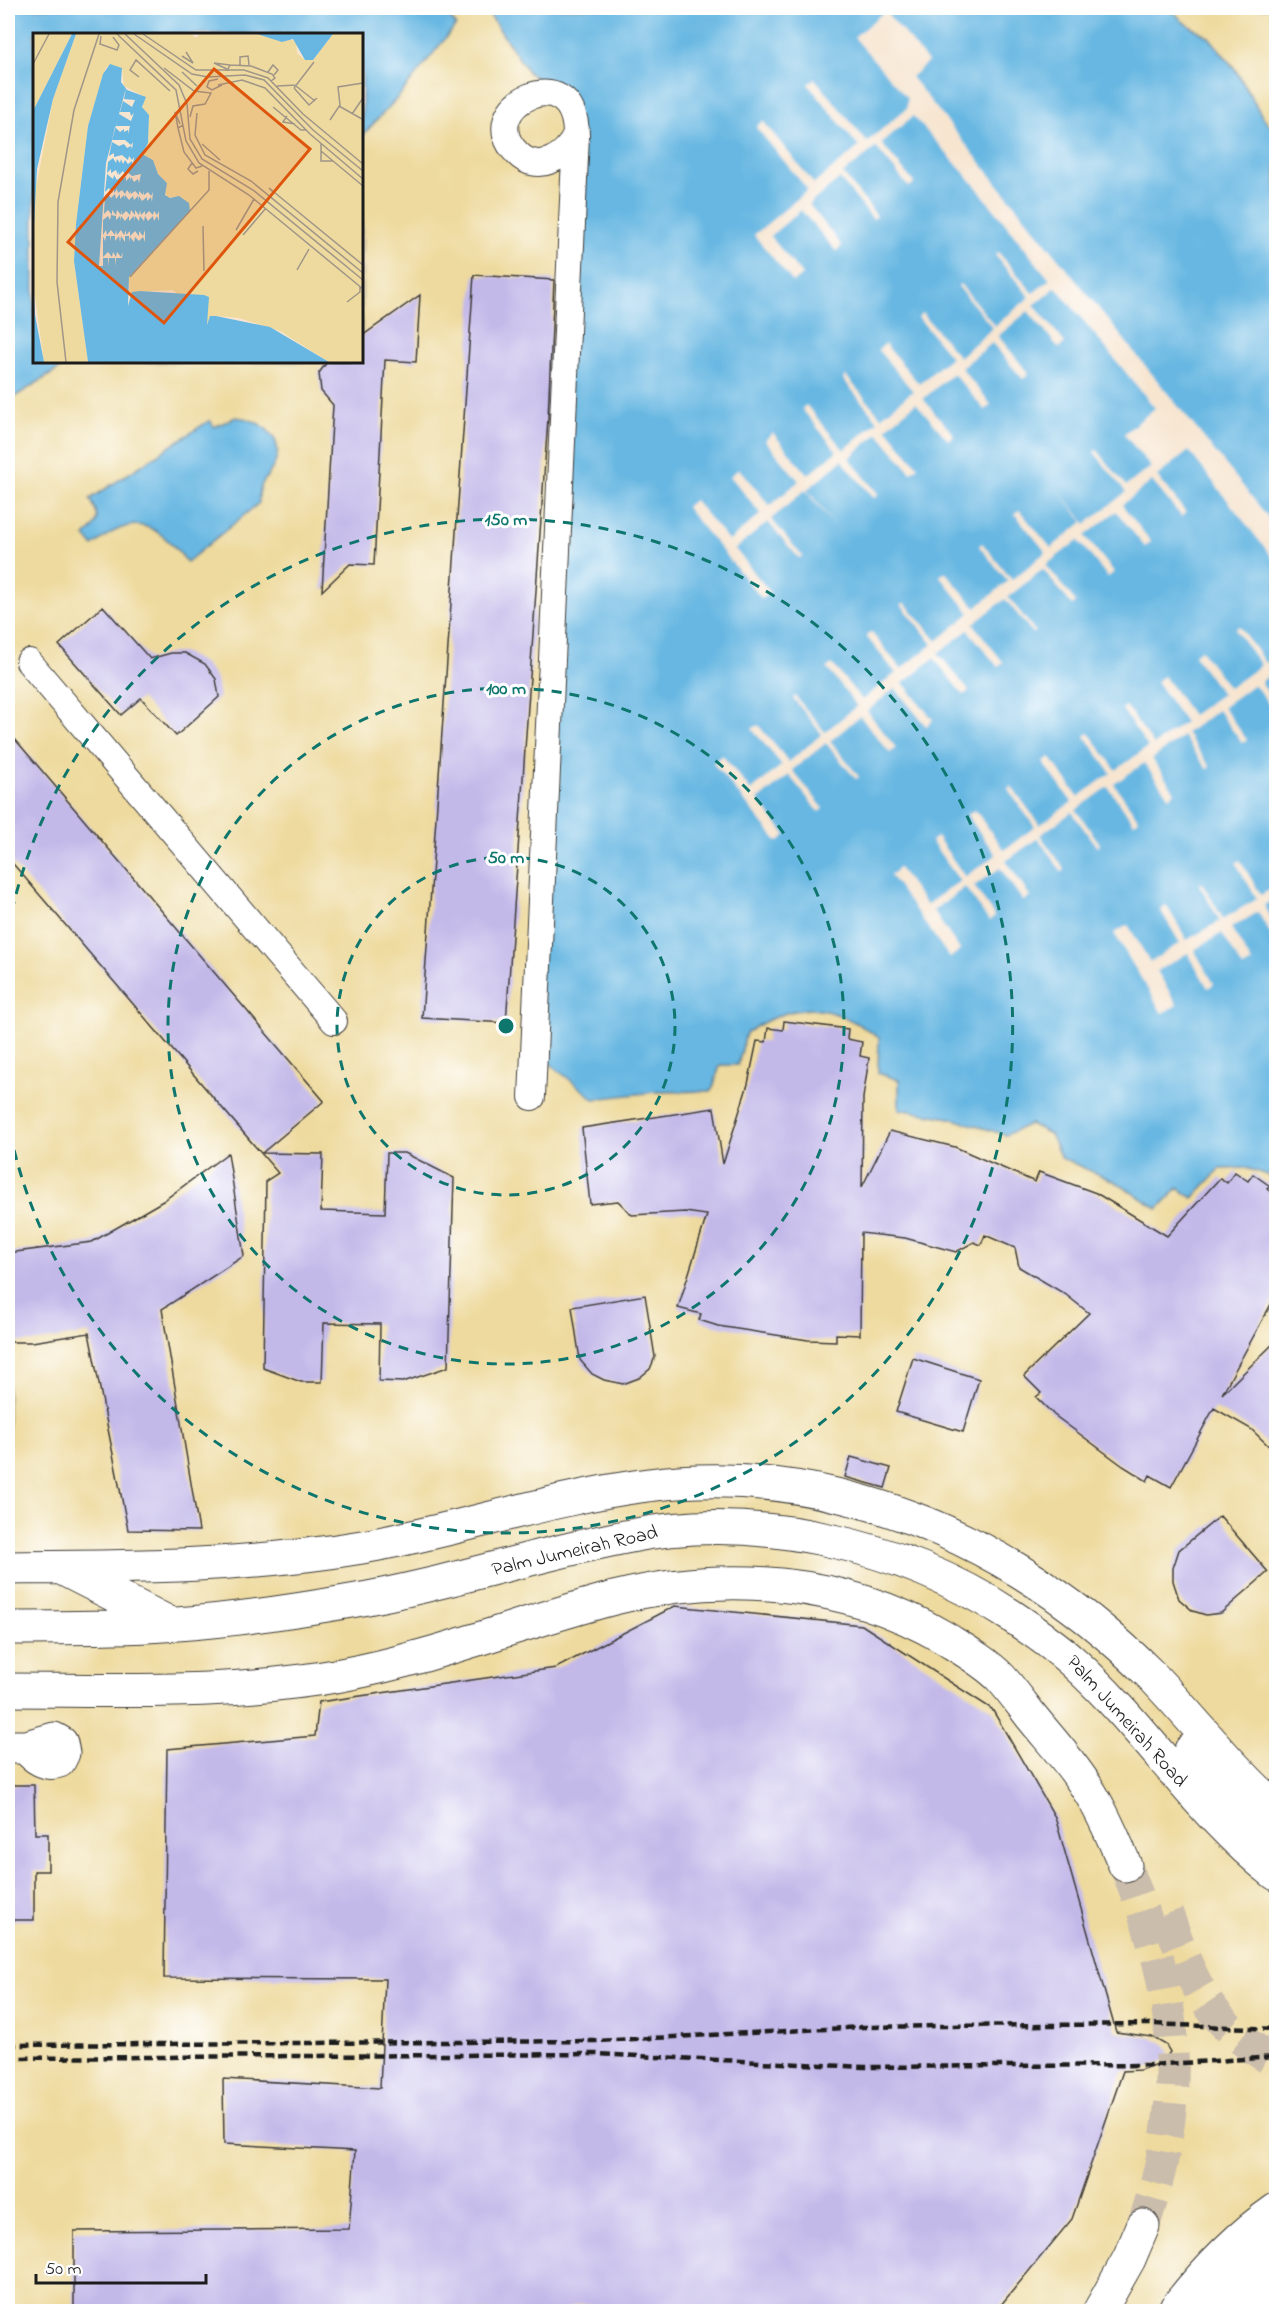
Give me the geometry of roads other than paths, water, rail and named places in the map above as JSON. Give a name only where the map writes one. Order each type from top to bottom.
[{"type":"main road","points":[[8,1568],[176,1567],[313,1555],[413,1538],[567,1500],[645,1485],[738,1479],[813,1489],[887,1508],[974,1545],[1024,1573],[1131,1656],[1276,1808]]},
{"type":"main road","name":"Palm Jumeirah Road","points":[[8,1628],[173,1625],[290,1611],[418,1588],[626,1536],[666,1531],[725,1530],[824,1540],[891,1558],[938,1576],[974,1594],[1040,1636],[1072,1660],[1100,1688],[1210,1815],[1276,1874]]},
{"type":"main road","points":[[60,1568],[173,1625]]},
{"type":"main road","points":[[8,1690],[206,1689],[308,1681],[386,1666],[614,1598],[680,1587],[735,1583],[790,1585],[835,1593],[880,1606],[922,1625],[962,1648],[998,1676],[1090,1792],[1135,1860]]},
{"type":"main road","points":[[1085,1619],[1208,1771],[1276,1840]]},
{"type":"main road","points":[[1173,2312],[1206,2272],[1237,2242],[1276,2210]]},
{"type":"main road","points":[[1099,2312],[1129,2259],[1143,2226]]},
{"type":"main road","points":[[1206,2312],[1253,2262],[1276,2243]]},
{"type":"main road","points":[[1242,2312],[1276,2278]]},
{"type":"street","points":[[532,1097],[576,135]]},
{"type":"street","points":[[29,662],[334,1021]]},
{"type":"water","points":[[8,8],[443,8],[456,25],[399,96],[363,135],[363,33],[33,33],[33,363],[68,363],[8,401]]},
{"type":"water","points":[[485,8],[1171,8],[1183,22],[1209,37],[1235,69],[1262,116],[1276,133],[1276,1178],[1246,1168],[1220,1169],[1193,1198],[1178,1188],[1158,1209],[1116,1182],[1061,1158],[1050,1134],[1030,1124],[1006,1135],[950,1118],[899,1109],[899,1080],[878,1073],[879,1038],[845,1017],[813,1009],[781,1014],[746,1033],[738,1065],[720,1065],[712,1091],[655,1092],[594,1099],[529,1047],[579,127],[546,86],[529,73]]},
{"type":"water","points":[[236,417],[262,426],[274,438],[277,446],[274,465],[260,490],[259,503],[187,562],[166,538],[144,526],[133,525],[121,528],[93,546],[85,536],[94,527],[97,519],[96,510],[90,499],[210,420],[214,427]]},
{"type":"tunnel","points":[[1125,1865],[1157,1956],[1167,2000],[1172,2044],[1172,2087],[1167,2132],[1158,2178],[1143,2226]]},
{"type":"tunnel","points":[[1167,1914],[1195,1982],[1218,2017],[1253,2048],[1276,2062]]},
{"type":"railway","points":[[8,2045],[596,2041],[863,2027],[1152,2024],[1276,2029]]},
{"type":"railway","points":[[8,2058],[596,2054],[864,2067],[1150,2065],[1276,2057]]}]
